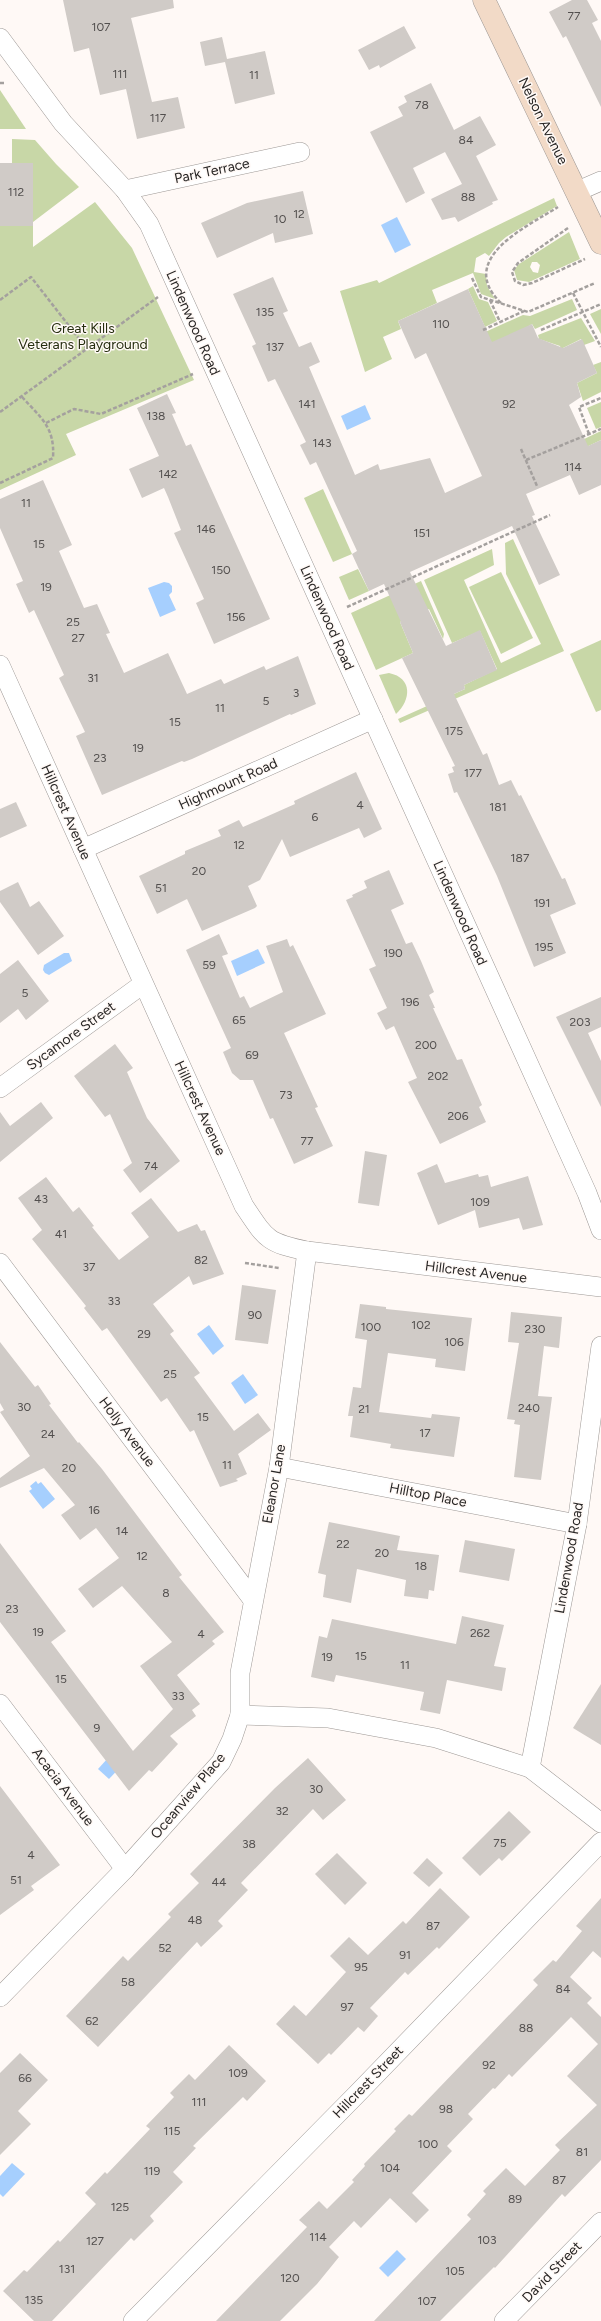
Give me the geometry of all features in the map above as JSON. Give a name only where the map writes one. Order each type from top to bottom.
[{"type":"street","name":"Nelson Avenue","points":[[484,0],[578,192],[601,243]]},
{"type":"street","name":"Lindenwood Road","points":[[0,38],[63,123],[125,190],[149,224],[373,719],[594,1190],[601,1230]]},
{"type":"street","name":"Park Terrace","points":[[125,190],[300,152]]},
{"type":"street","points":[[578,192],[601,181]]},
{"type":"street","name":"Hillcrest Avenue","points":[[0,664],[244,1206],[263,1235],[282,1246],[307,1251],[601,1287]]},
{"type":"street","name":"Highmount Road","points":[[83,849],[373,719]]},
{"type":"street","name":"Sycamore Street","points":[[0,1088],[143,984]]},
{"type":"street","name":"Eleanor Lane","points":[[240,1715],[240,1673],[278,1467],[307,1251]]},
{"type":"street","name":"Holly Avenue","points":[[0,1263],[253,1600]]},
{"type":"street","name":"Lindenwood Road","points":[[530,1768],[577,1524],[601,1346]]},
{"type":"street","name":"Hilltop Place","points":[[278,1467],[577,1524]]},
{"type":"street","name":"Acacia Avenue","points":[[0,1704],[125,1869]]},
{"type":"street","points":[[240,1715],[328,1718],[436,1738],[530,1768],[601,1823]]},
{"type":"street","name":"Oceanview Place","points":[[0,1997],[125,1869],[221,1762],[232,1739],[240,1715]]},
{"type":"street","name":"Hillcrest Street","points":[[133,2321],[601,1842]]},
{"type":"street","name":"David Street","points":[[504,2321],[601,2222]]},
{"type":"path","points":[[0,83],[5,83]]},
{"type":"path","points":[[502,303],[497,298],[489,283],[488,270],[492,255],[502,243],[560,205]]},
{"type":"path","points":[[570,227],[518,263],[513,268],[513,277],[519,284],[528,284],[585,259]]},
{"type":"path","points":[[0,300],[31,277],[87,349]]},
{"type":"path","points":[[472,278],[481,297],[528,312],[595,283]]},
{"type":"path","points":[[573,292],[601,347]]},
{"type":"path","points":[[0,412],[159,297]]},
{"type":"path","points":[[490,300],[500,322]]},
{"type":"path","points":[[541,330],[601,304]]},
{"type":"path","points":[[483,330],[524,311]]},
{"type":"path","points":[[46,423],[74,409],[101,414],[194,373]]},
{"type":"path","points":[[0,482],[53,458],[54,441],[46,423],[22,397]]},
{"type":"path","points":[[590,434],[578,408],[601,398]]},
{"type":"path","points":[[526,460],[601,429]]},
{"type":"path","points":[[521,448],[537,486]]},
{"type":"path","points":[[347,607],[550,515]]},
{"type":"path","points":[[245,1263],[286,1269]]},
{"type":"green space","points":[[0,90],[26,129],[0,129]]},
{"type":"green space","points":[[12,139],[35,140],[79,187],[33,222],[33,163],[12,163]]},
{"type":"green space","points":[[554,198],[557,206],[506,237],[499,243],[489,256],[485,253],[476,258],[474,272],[486,274],[487,286],[495,299],[481,294],[473,273],[432,290],[437,303],[398,321],[401,329],[383,337],[392,359],[365,372],[340,291],[377,280],[379,283]]},
{"type":"green space","name":"Great Kills Veterans Playground","points":[[95,202],[132,248],[194,380],[66,434],[76,455],[0,490],[0,226],[33,226],[33,247]]},
{"type":"green space","points":[[569,232],[580,259],[529,282],[517,280],[514,270],[519,264]],"holes":[[[532,262],[537,262],[540,265],[538,273],[533,272],[530,267]]]},
{"type":"green space","points":[[473,286],[479,299],[488,302],[497,321],[485,327],[468,289]]},
{"type":"green space","points":[[572,299],[577,310],[535,329],[532,324],[491,350],[483,333],[523,315],[530,316]]},
{"type":"green space","points":[[601,309],[601,334],[590,314]]},
{"type":"green space","points":[[581,318],[595,341],[584,345],[581,339],[561,349],[560,346],[539,339],[538,335]]},
{"type":"green space","points":[[601,362],[601,392],[583,401],[577,383],[597,373],[593,365]]},
{"type":"green space","points":[[601,402],[601,427],[596,429],[587,408]]},
{"type":"green space","points":[[601,431],[601,440],[578,451],[582,440]]},
{"type":"green space","points":[[323,489],[352,554],[333,562],[304,498]]},
{"type":"green space","points":[[513,539],[564,651],[400,723],[398,719],[465,689],[464,685],[497,669],[480,631],[452,643],[424,580],[492,549],[494,565],[464,580],[501,663],[541,644],[506,574],[505,543]]},
{"type":"green space","points":[[358,569],[369,591],[349,600],[339,577]]},
{"type":"green space","points":[[501,572],[533,638],[501,654],[469,587]]},
{"type":"green space","points":[[421,581],[444,634],[443,639],[429,609],[400,622],[413,653],[376,670],[351,613]]},
{"type":"green space","points":[[601,640],[601,710],[596,712],[570,654]]},
{"type":"green space","points":[[389,673],[397,676],[406,684],[407,696],[405,702],[396,714],[379,675]]},
{"type":"water","points":[[397,217],[411,245],[395,253],[381,225]]},
{"type":"water","points":[[365,405],[371,419],[347,430],[341,416]]},
{"type":"water","points":[[164,582],[169,583],[172,586],[172,592],[169,595],[176,610],[160,617],[148,588]]},
{"type":"water","points":[[258,949],[265,963],[237,976],[231,961]]},
{"type":"water","points":[[64,953],[69,953],[72,961],[49,975],[45,973],[43,970],[44,965]]},
{"type":"water","points":[[209,1325],[224,1346],[213,1355],[197,1334]]},
{"type":"water","points":[[243,1374],[258,1395],[245,1404],[231,1383]]},
{"type":"water","points":[[36,1481],[38,1484],[41,1482],[55,1499],[43,1509],[29,1491],[32,1489],[30,1486]]},
{"type":"water","points":[[118,1747],[129,1758],[109,1779],[98,1769]]},
{"type":"water","points":[[12,2163],[25,2174],[3,2197],[0,2194],[0,2176]]},
{"type":"water","points":[[397,2250],[406,2259],[388,2277],[379,2268]]},
{"type":"building","points":[[63,0],[173,0],[174,8],[131,18],[152,102],[178,97],[185,128],[137,139],[126,89],[100,95],[89,48],[74,52]]},
{"type":"building","points":[[572,0],[587,0],[598,20],[592,23],[601,41],[601,107],[566,36],[563,38],[549,12]]},
{"type":"building","points":[[404,26],[416,48],[380,68],[379,65],[369,70],[358,50]]},
{"type":"building","points":[[222,37],[227,59],[265,51],[275,94],[235,104],[225,62],[205,66],[200,42]]},
{"type":"building","points":[[431,83],[454,130],[480,116],[496,145],[476,156],[498,200],[458,222],[455,217],[442,220],[431,199],[462,184],[445,152],[413,168],[425,193],[406,203],[370,132],[403,116],[398,107],[407,102],[404,96]]},
{"type":"building","points":[[0,163],[33,163],[33,226],[0,226]]},
{"type":"building","points":[[303,191],[313,234],[275,243],[273,233],[217,258],[201,223],[247,203]]},
{"type":"building","points":[[273,277],[288,311],[283,313],[299,347],[311,342],[320,362],[309,367],[355,475],[378,464],[380,470],[430,458],[445,493],[482,476],[426,353],[415,359],[398,321],[468,289],[492,342],[532,324],[538,338],[563,348],[582,339],[597,373],[577,383],[581,397],[569,405],[588,446],[601,440],[601,485],[579,495],[570,475],[526,494],[535,515],[532,516],[560,575],[539,585],[512,526],[410,572],[446,646],[480,630],[497,670],[464,685],[465,689],[454,694],[483,755],[487,753],[499,785],[511,780],[519,796],[521,795],[562,879],[565,878],[576,904],[550,915],[566,953],[534,967],[497,876],[457,792],[454,793],[448,774],[454,772],[452,767],[455,766],[402,658],[413,653],[384,584],[369,591],[352,554],[357,551],[316,462],[310,465],[300,445],[306,442],[275,379],[268,382],[252,346],[256,344],[233,294]]},
{"type":"building","points":[[167,394],[176,413],[172,414],[186,446],[191,444],[270,619],[214,644],[196,603],[204,599],[174,533],[181,530],[164,488],[142,498],[129,469],[159,456],[137,408]]},
{"type":"building","points":[[43,480],[72,545],[59,551],[84,608],[97,604],[110,633],[106,634],[124,673],[168,653],[187,694],[221,679],[224,684],[264,666],[266,670],[298,656],[316,704],[291,715],[290,714],[192,759],[184,762],[182,761],[102,795],[76,736],[85,732],[59,678],[64,675],[34,610],[29,613],[16,584],[23,581],[0,528],[0,499]]},
{"type":"building","points":[[356,772],[382,829],[364,838],[359,828],[290,857],[282,839],[260,880],[248,886],[257,906],[202,931],[187,899],[157,914],[139,876],[185,854],[185,851],[221,836],[218,830],[239,820],[243,827],[295,804],[294,801]]},
{"type":"building","points":[[16,802],[27,826],[0,838],[0,809]]},
{"type":"building","points":[[389,870],[404,904],[391,910],[406,944],[412,942],[421,961],[434,992],[429,995],[435,1008],[433,1008],[457,1060],[462,1059],[482,1105],[479,1107],[486,1122],[440,1144],[408,1082],[417,1078],[394,1026],[386,1030],[377,1013],[387,1008],[369,969],[376,966],[346,900],[353,897],[352,895],[367,888],[364,881]]},
{"type":"building","points":[[18,882],[30,907],[39,901],[64,936],[38,955],[0,902],[0,891]]},
{"type":"building","points":[[219,934],[228,954],[222,956],[240,998],[244,996],[250,1008],[283,992],[266,946],[287,939],[290,947],[293,945],[326,1014],[284,1033],[318,1107],[315,1108],[333,1146],[294,1164],[273,1118],[270,1119],[253,1080],[240,1080],[232,1073],[223,1052],[231,1048],[186,950]]},
{"type":"building","points":[[18,960],[49,1001],[26,1020],[18,1009],[0,1023],[0,974]]},
{"type":"building","points":[[601,997],[601,1027],[588,1033],[601,1061],[601,1107],[556,1017]]},
{"type":"building","points":[[115,1044],[133,1068],[127,1072],[147,1118],[180,1161],[140,1193],[123,1170],[132,1163],[110,1114],[105,1117],[74,1076]]},
{"type":"building","points":[[41,1102],[53,1118],[0,1162],[0,1112],[10,1126]]},
{"type":"building","points":[[365,1151],[387,1155],[379,1206],[358,1203]]},
{"type":"building","points":[[437,1164],[445,1183],[478,1174],[479,1177],[488,1175],[491,1187],[528,1176],[543,1225],[523,1230],[519,1218],[479,1228],[475,1210],[438,1225],[417,1173]]},
{"type":"building","points":[[46,1177],[73,1212],[79,1207],[94,1226],[92,1227],[119,1260],[149,1237],[131,1213],[151,1198],[178,1232],[197,1224],[201,1231],[205,1230],[224,1274],[193,1285],[189,1276],[153,1304],[174,1331],[170,1334],[200,1373],[194,1377],[234,1431],[258,1413],[271,1430],[238,1454],[247,1474],[236,1479],[238,1481],[220,1487],[194,1430],[190,1432],[167,1398],[161,1402],[107,1328],[102,1331],[84,1308],[86,1306],[32,1239],[42,1230],[18,1198]]},
{"type":"building","points":[[242,1285],[276,1290],[268,1344],[235,1340]]},
{"type":"building","points":[[360,1304],[386,1307],[386,1309],[472,1318],[465,1371],[435,1367],[436,1359],[388,1353],[379,1412],[431,1418],[432,1414],[460,1417],[454,1457],[390,1448],[391,1444],[350,1437],[353,1416],[348,1416],[353,1387],[361,1388],[367,1340],[355,1338]]},
{"type":"building","points":[[511,1312],[562,1317],[559,1348],[544,1346],[538,1396],[552,1397],[541,1480],[514,1477],[520,1425],[514,1424],[515,1420],[507,1419],[519,1343],[508,1342]]},
{"type":"building","points":[[0,1342],[35,1387],[38,1385],[51,1404],[49,1405],[78,1443],[79,1442],[102,1469],[182,1575],[179,1577],[224,1632],[212,1641],[215,1644],[177,1675],[200,1704],[192,1710],[196,1716],[170,1736],[178,1744],[152,1772],[149,1770],[129,1791],[0,1622],[0,1543],[66,1631],[51,1642],[133,1751],[173,1709],[140,1666],[172,1642],[122,1586],[93,1608],[78,1589],[119,1558],[96,1528],[80,1540],[61,1515],[75,1505],[44,1468],[0,1488],[0,1478],[30,1456],[0,1412],[4,1410],[0,1403]]},
{"type":"building","points":[[329,1522],[400,1536],[397,1550],[439,1555],[434,1591],[429,1590],[428,1599],[404,1596],[406,1580],[357,1569],[351,1603],[323,1597],[326,1575],[318,1573]]},
{"type":"building","points":[[465,1540],[515,1549],[509,1581],[459,1572]]},
{"type":"building","points":[[462,1616],[504,1625],[494,1666],[506,1668],[502,1691],[447,1680],[440,1714],[420,1710],[424,1692],[336,1675],[334,1682],[311,1677],[319,1636],[327,1638],[332,1619],[456,1644]]},
{"type":"building","points":[[601,1684],[601,1745],[573,1728]]},
{"type":"building","points":[[308,1758],[346,1800],[323,1820],[313,1809],[241,1883],[248,1890],[218,1921],[223,1926],[201,1947],[197,1942],[98,2047],[66,2016],[123,1956],[128,1961],[171,1917],[168,1914],[199,1883],[190,1874],[275,1788]]},
{"type":"building","points":[[0,1786],[60,1865],[31,1886],[34,1890],[0,1915]]},
{"type":"building","points":[[509,1811],[531,1832],[502,1861],[499,1858],[480,1876],[462,1858]]},
{"type":"building","points":[[337,1853],[367,1883],[345,1905],[315,1874]]},
{"type":"building","points":[[427,1858],[443,1873],[429,1887],[413,1873]]},
{"type":"building","points":[[440,1888],[470,1917],[439,1949],[437,1947],[408,1975],[405,1972],[370,2008],[378,2016],[364,2032],[358,2027],[331,2055],[329,2053],[318,2064],[276,2024],[294,2005],[306,2016],[346,1972],[330,1956],[349,1937],[368,1955],[403,1921],[406,1924]]},
{"type":"building","points":[[601,1898],[601,1958],[593,1951],[570,1977],[592,1998],[587,2003],[601,2017],[601,2160],[565,2197],[562,2194],[495,2268],[494,2267],[440,2321],[374,2321],[471,2219],[467,2215],[486,2194],[483,2191],[506,2168],[525,2186],[560,2150],[555,2145],[597,2105],[567,2076],[598,2044],[571,2017],[512,2077],[509,2074],[468,2114],[473,2119],[447,2146],[452,2151],[412,2193],[429,2210],[416,2223],[390,2198],[361,2228],[354,2221],[329,2247],[339,2257],[317,2284],[280,2321],[216,2321],[307,2227],[299,2220],[319,2201],[327,2209],[354,2182],[352,2180],[365,2166],[364,2164],[396,2131],[394,2129],[409,2114],[412,2116],[538,1985],[533,1980],[553,1960],[556,1962],[582,1931],[576,1926]]},
{"type":"building","points":[[229,2045],[266,2081],[247,2101],[243,2097],[193,2146],[196,2148],[173,2172],[183,2182],[150,2216],[154,2221],[134,2241],[131,2238],[52,2321],[34,2321],[3,2291],[24,2270],[27,2272],[58,2240],[60,2242],[96,2204],[85,2193],[105,2172],[107,2174],[150,2129],[146,2126],[174,2097],[170,2093],[189,2074],[195,2080]]},
{"type":"building","points":[[20,2053],[48,2080],[18,2111],[31,2124],[0,2155],[0,2073]]}]
